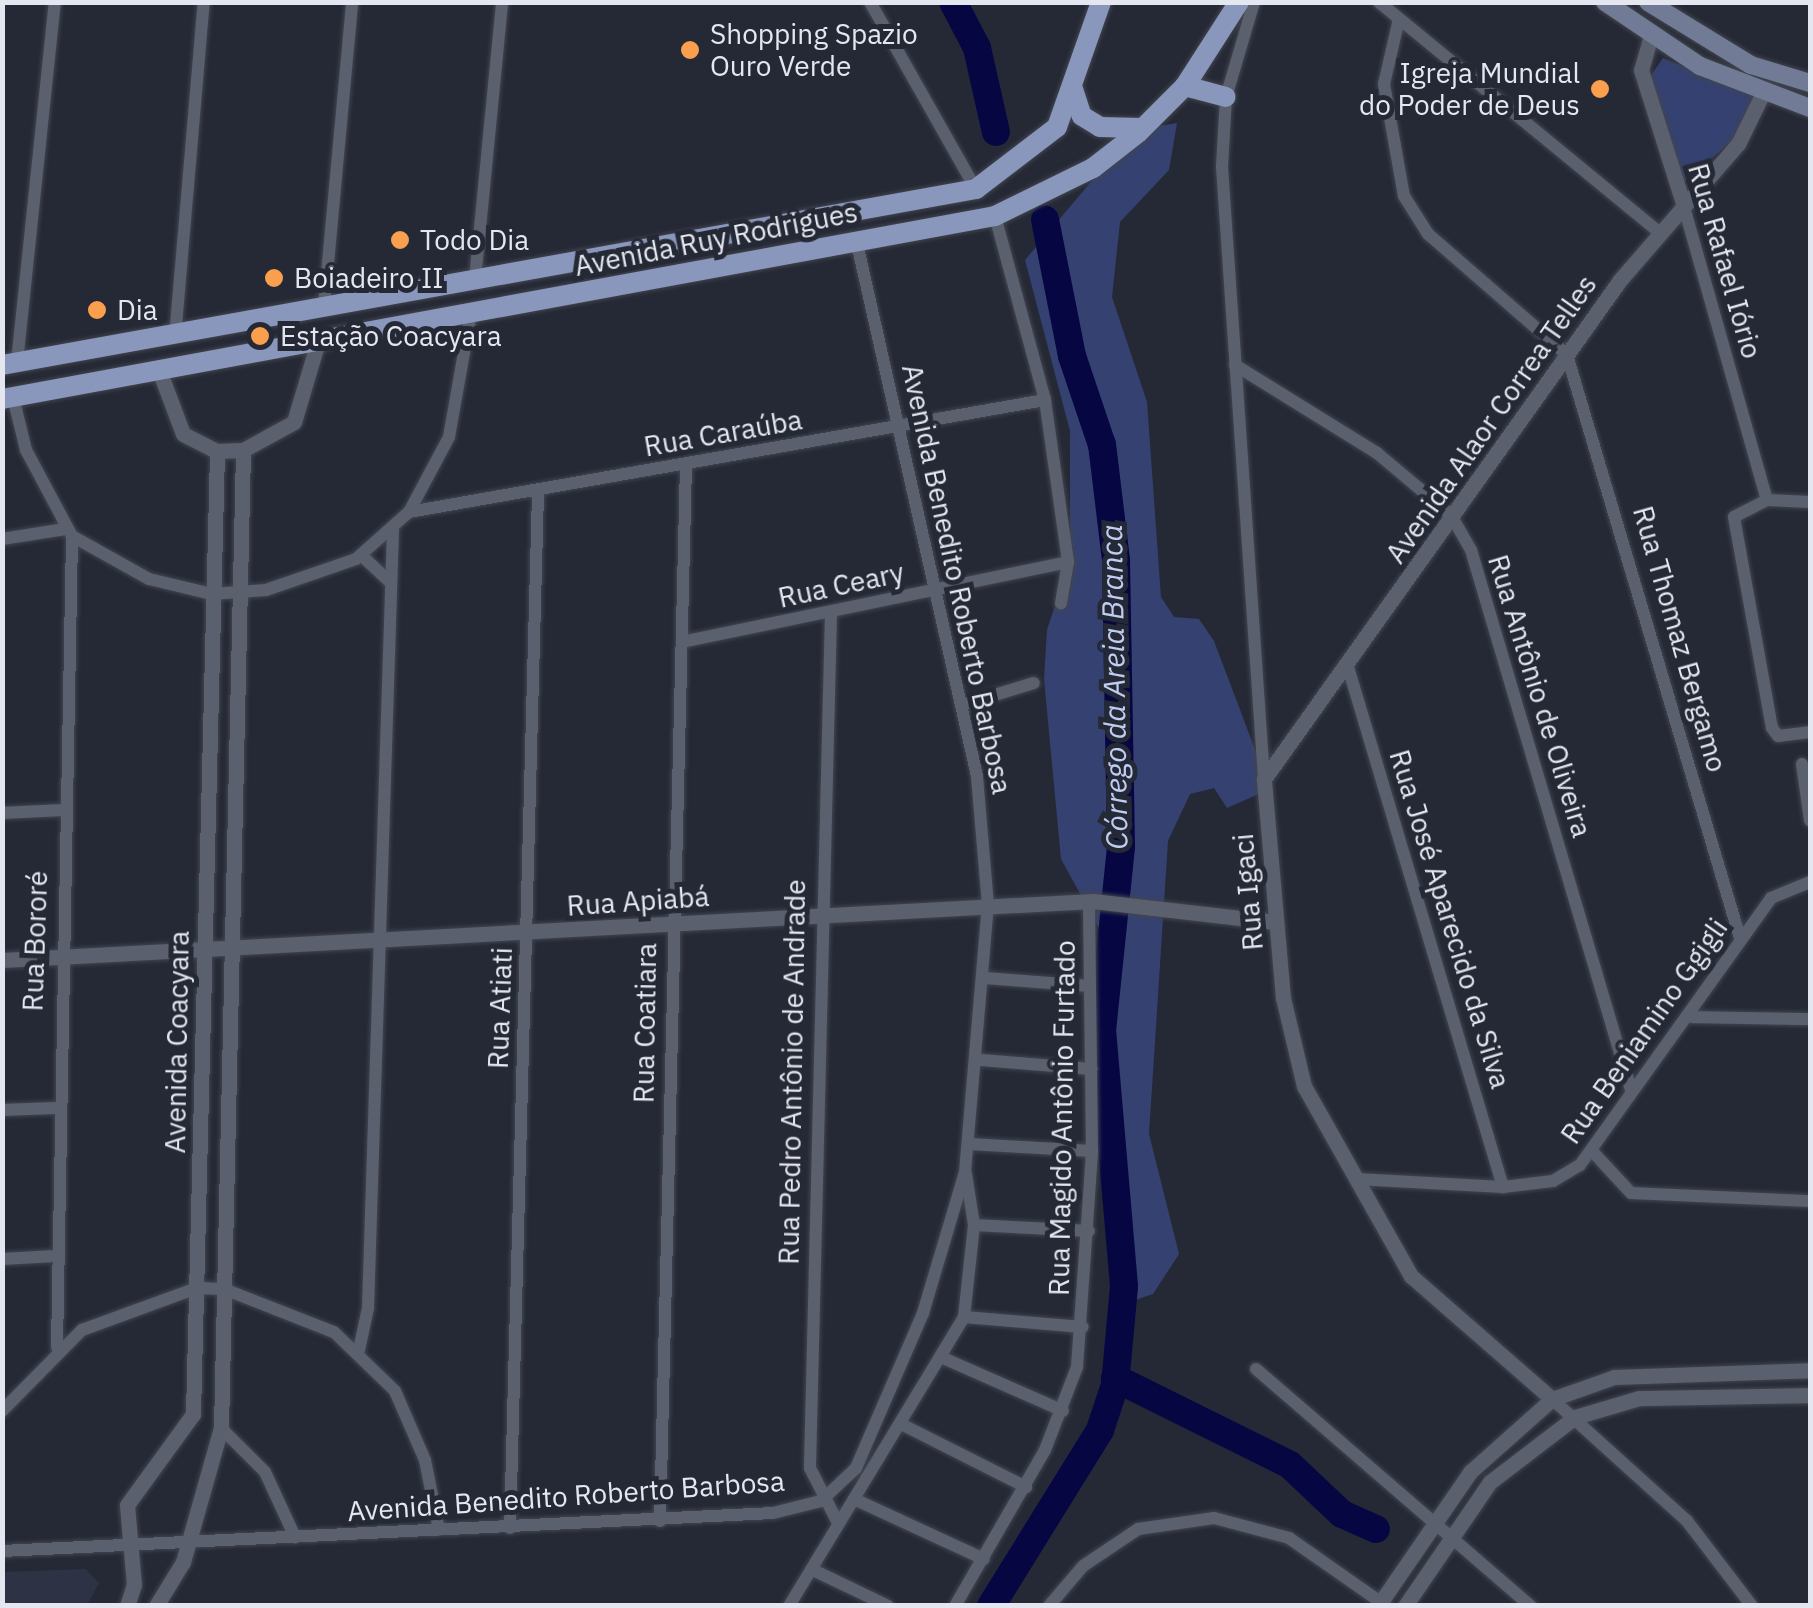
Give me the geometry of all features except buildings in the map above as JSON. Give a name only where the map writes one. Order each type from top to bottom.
[{"type":"main road","name":"Avenida Ruy Rodrigues","points":[[10,363],[175,337],[324,306],[976,189],[1058,127],[1101,2]]},
{"type":"main road","name":"Avenida Ruy Rodrigues","points":[[8,398],[994,216],[1092,168],[1143,128],[1185,86],[1239,2]]},
{"type":"main road","points":[[1605,2],[1650,40],[1763,93],[1810,108]]},
{"type":"main road","points":[[1648,2],[1676,24],[1752,65],[1810,83]]},
{"type":"main road","points":[[1650,40],[1676,24]]},
{"type":"main road","points":[[1752,65],[1763,93]]},
{"type":"main road","points":[[1185,86],[1226,97]]},
{"type":"main road","points":[[1073,89],[1082,116],[1100,127],[1143,128]]},
{"type":"main road","points":[[976,189],[994,216]]},
{"type":"main road","points":[[471,313],[475,279]]},
{"type":"main road","points":[[8,398],[10,363]]},
{"type":"street","points":[[10,363],[55,2]]},
{"type":"street","points":[[175,337],[204,2]]},
{"type":"street","points":[[324,306],[352,2]]},
{"type":"street","points":[[475,279],[502,2]]},
{"type":"street","points":[[870,2],[976,189]]},
{"type":"street","name":"Rua Igaci","points":[[1254,2],[1226,97],[1235,366],[1275,922],[1291,1048],[1356,1179],[1411,1276],[1575,1417],[1686,1521],[1744,1604]]},
{"type":"street","points":[[1379,2],[1659,232]]},
{"type":"street","points":[[1399,19],[1384,84],[1404,196],[1428,234],[1567,355]]},
{"type":"street","name":"Rua Rafael Iório","points":[[1650,40],[1641,70],[1767,500]]},
{"type":"street","name":"Avenida Alaor Correa Telles","points":[[1264,779],[1682,200],[1738,144],[1763,93]]},
{"type":"street","points":[[994,216],[1045,400],[1068,562],[1060,603]]},
{"type":"street","name":"Avenida Benedito Roberto Barbosa","points":[[2,1550],[660,1521],[821,1500],[856,1468],[878,1429],[965,1172],[981,1060],[988,904],[962,705],[856,239]]},
{"type":"street","points":[[2,540],[68,533],[149,579],[212,594],[240,594],[294,584],[362,555],[408,512],[448,437],[471,313]]},
{"type":"street","points":[[159,370],[183,434],[217,451],[243,450],[294,422],[319,338]]},
{"type":"street","name":"Rua Thomaz Bergamo","points":[[1567,355],[1740,938]]},
{"type":"street","name":"Rua Antônio de Oliveira","points":[[1235,366],[1377,453],[1451,515],[1484,585],[1631,1090]]},
{"type":"street","points":[[8,398],[68,533]]},
{"type":"street","name":"Rua Caraúba","points":[[408,512],[1045,400]]},
{"type":"street","name":"Avenida Coacyara","points":[[156,1606],[188,1542],[220,1428],[243,450]]},
{"type":"street","name":"Avenida Coacyara","points":[[127,1606],[134,1585],[124,1546],[135,1486],[190,1427],[197,1288],[217,451]]},
{"type":"street","name":"Rua Coatiara","points":[[660,1521],[686,466]]},
{"type":"street","name":"Rua Atiati","points":[[510,1528],[538,490]]},
{"type":"street","points":[[1810,502],[1767,500],[1734,517],[1772,728],[1810,732]]},
{"type":"street","points":[[358,1350],[368,1308],[393,530]]},
{"type":"street","name":"Rua Bororé","points":[[57,1348],[55,1108],[68,533]]},
{"type":"street","points":[[362,555],[389,581]]},
{"type":"street","name":"Rua Ceary","points":[[682,642],[1068,562]]},
{"type":"street","name":"Rua Pedro Antônio de Andrade","points":[[831,614],[820,913],[810,1468],[821,1500],[838,1523]]},
{"type":"street","name":"Rua José Aparecido da Silva","points":[[1348,666],[1503,1186]]},
{"type":"street","points":[[962,705],[1034,683]]},
{"type":"street","points":[[1802,764],[1810,820]]},
{"type":"street","points":[[2,813],[63,810]]},
{"type":"street","name":"Rua Beniamino Ggigli","points":[[1356,1179],[1503,1186],[1554,1181],[1594,1152],[1631,1090],[1692,1017],[1740,938],[1781,891],[1810,882]]},
{"type":"street","name":"Rua Magido Antônio Furtado","points":[[955,1606],[1026,1486],[1063,1411],[1083,1327],[1092,1151],[1091,901]]},
{"type":"street","name":"Rua Apiabá","points":[[2,960],[527,934],[988,904],[1125,902],[1160,914],[1275,922]]},
{"type":"street","points":[[985,978],[1089,986]]},
{"type":"street","points":[[1692,1017],[1810,1019]]},
{"type":"street","points":[[981,1060],[1092,1069]]},
{"type":"street","points":[[2,1110],[55,1108]]},
{"type":"street","points":[[969,1144],[1092,1151]]},
{"type":"street","points":[[1594,1152],[1631,1193],[1810,1201]]},
{"type":"street","name":"Avenida Benedito Roberto Barbosa","points":[[789,1606],[903,1425],[964,1317],[974,1225],[965,1172]]},
{"type":"street","points":[[974,1225],[1090,1231]]},
{"type":"street","points":[[2,1259],[54,1256]]},
{"type":"street","points":[[3,1407],[57,1348],[109,1316],[197,1288],[224,1288],[292,1310],[358,1350],[407,1411],[439,1530]]},
{"type":"street","points":[[964,1317],[1083,1327]]},
{"type":"street","points":[[943,1358],[1063,1411]]},
{"type":"street","points":[[1256,1369],[1446,1541],[1530,1606]]},
{"type":"street","points":[[1048,1606],[1110,1544],[1196,1518],[1289,1538],[1382,1604],[1429,1525],[1470,1472],[1552,1398],[1614,1377],[1810,1370]]},
{"type":"street","points":[[1405,1606],[1446,1541],[1522,1451],[1575,1417],[1639,1398],[1810,1395]]},
{"type":"street","points":[[903,1425],[1026,1486]]},
{"type":"street","points":[[220,1428],[265,1472],[295,1537]]},
{"type":"street","points":[[854,1498],[984,1559]]},
{"type":"street","points":[[813,1570],[888,1606]]},
{"type":"shaded area","points":[[1663,58],[1754,96],[1732,141],[1683,183],[1647,81]]},
{"type":"shaded area","points":[[1177,123],[1169,170],[1120,222],[1112,297],[1147,402],[1161,597],[1174,617],[1199,619],[1214,641],[1270,789],[1227,808],[1214,788],[1190,794],[1168,841],[1149,1134],[1179,1254],[1153,1294],[1129,1302],[1104,1133],[1099,928],[1061,859],[1044,679],[1047,630],[1070,559],[1070,431],[1025,260],[1095,177],[1153,127]]},
{"type":"shaded area","points":[[86,1569],[99,1583],[87,1605],[3,1605],[3,1572]]},
{"type":"waterway","name":"Córrego da Areia Branca","points":[[953,2],[977,48],[996,132]]},
{"type":"waterway","name":"Córrego da Areia Branca","points":[[991,1606],[1100,1430],[1115,1385],[1124,1286],[1102,1031],[1121,846],[1116,560],[1102,445],[1072,356],[1045,220]]},
{"type":"waterway","points":[[1115,1378],[1290,1465],[1342,1514],[1376,1529]]},
{"type":"place","name":"Shopping Spazio Ouro Verde","points":[[690,50]]},
{"type":"place","name":"Igreja Mundial do Poder de Deus","points":[[1600,89]]},
{"type":"place","name":"Todo Dia","points":[[400,240]]},
{"type":"place","name":"Boiadeiro II","points":[[274,278]]},
{"type":"place","name":"Dia","points":[[97,310]]},
{"type":"place","name":"Estação Coacyara","points":[[260,336]]}]
